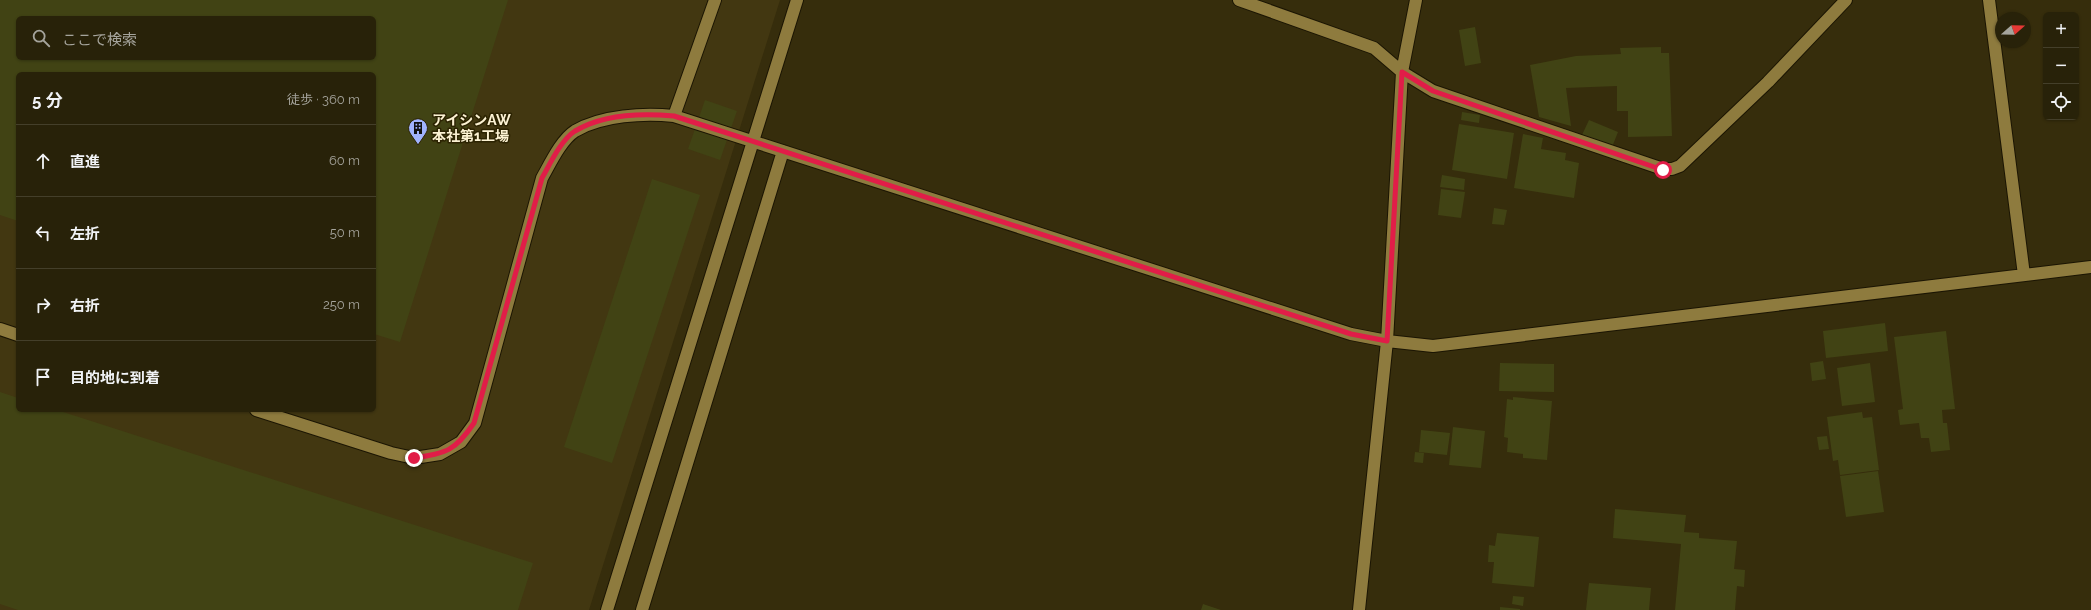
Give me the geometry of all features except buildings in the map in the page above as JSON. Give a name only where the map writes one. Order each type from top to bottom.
[{"type":"street","points":[[674,116],[715,0]]},
{"type":"street","points":[[606,610],[797,0]]},
{"type":"street","points":[[1240,0],[1374,48],[1402,72],[1433,91],[1663,170],[1680,166],[1768,82],[1846,0]]},
{"type":"street","points":[[1359,610],[1387,341],[1402,72],[1416,0]]},
{"type":"street","points":[[1989,0],[2024,275]]},
{"type":"street","points":[[262,412],[391,453],[414,458],[440,454],[461,442],[474,423],[542,178],[555,153],[574,131],[604,120],[649,114],[674,116],[1351,334],[1387,341],[1433,346],[2091,267]]},
{"type":"street","points":[[642,610],[783,151]]},
{"type":"street","points":[[0,329],[16,333]]},
{"type":"shaded area","points":[[0,0],[780,0],[589,610],[0,610]]},
{"type":"place","name":"アイシンAW 本社第1工場","points":[[418,145]]},
{"type":"route","points":[[414,458],[440,454],[461,442],[474,423],[542,178],[555,153],[574,131],[604,120],[649,114],[674,116],[1351,334],[1387,341],[1402,72],[1433,91],[1663,170]]}]
